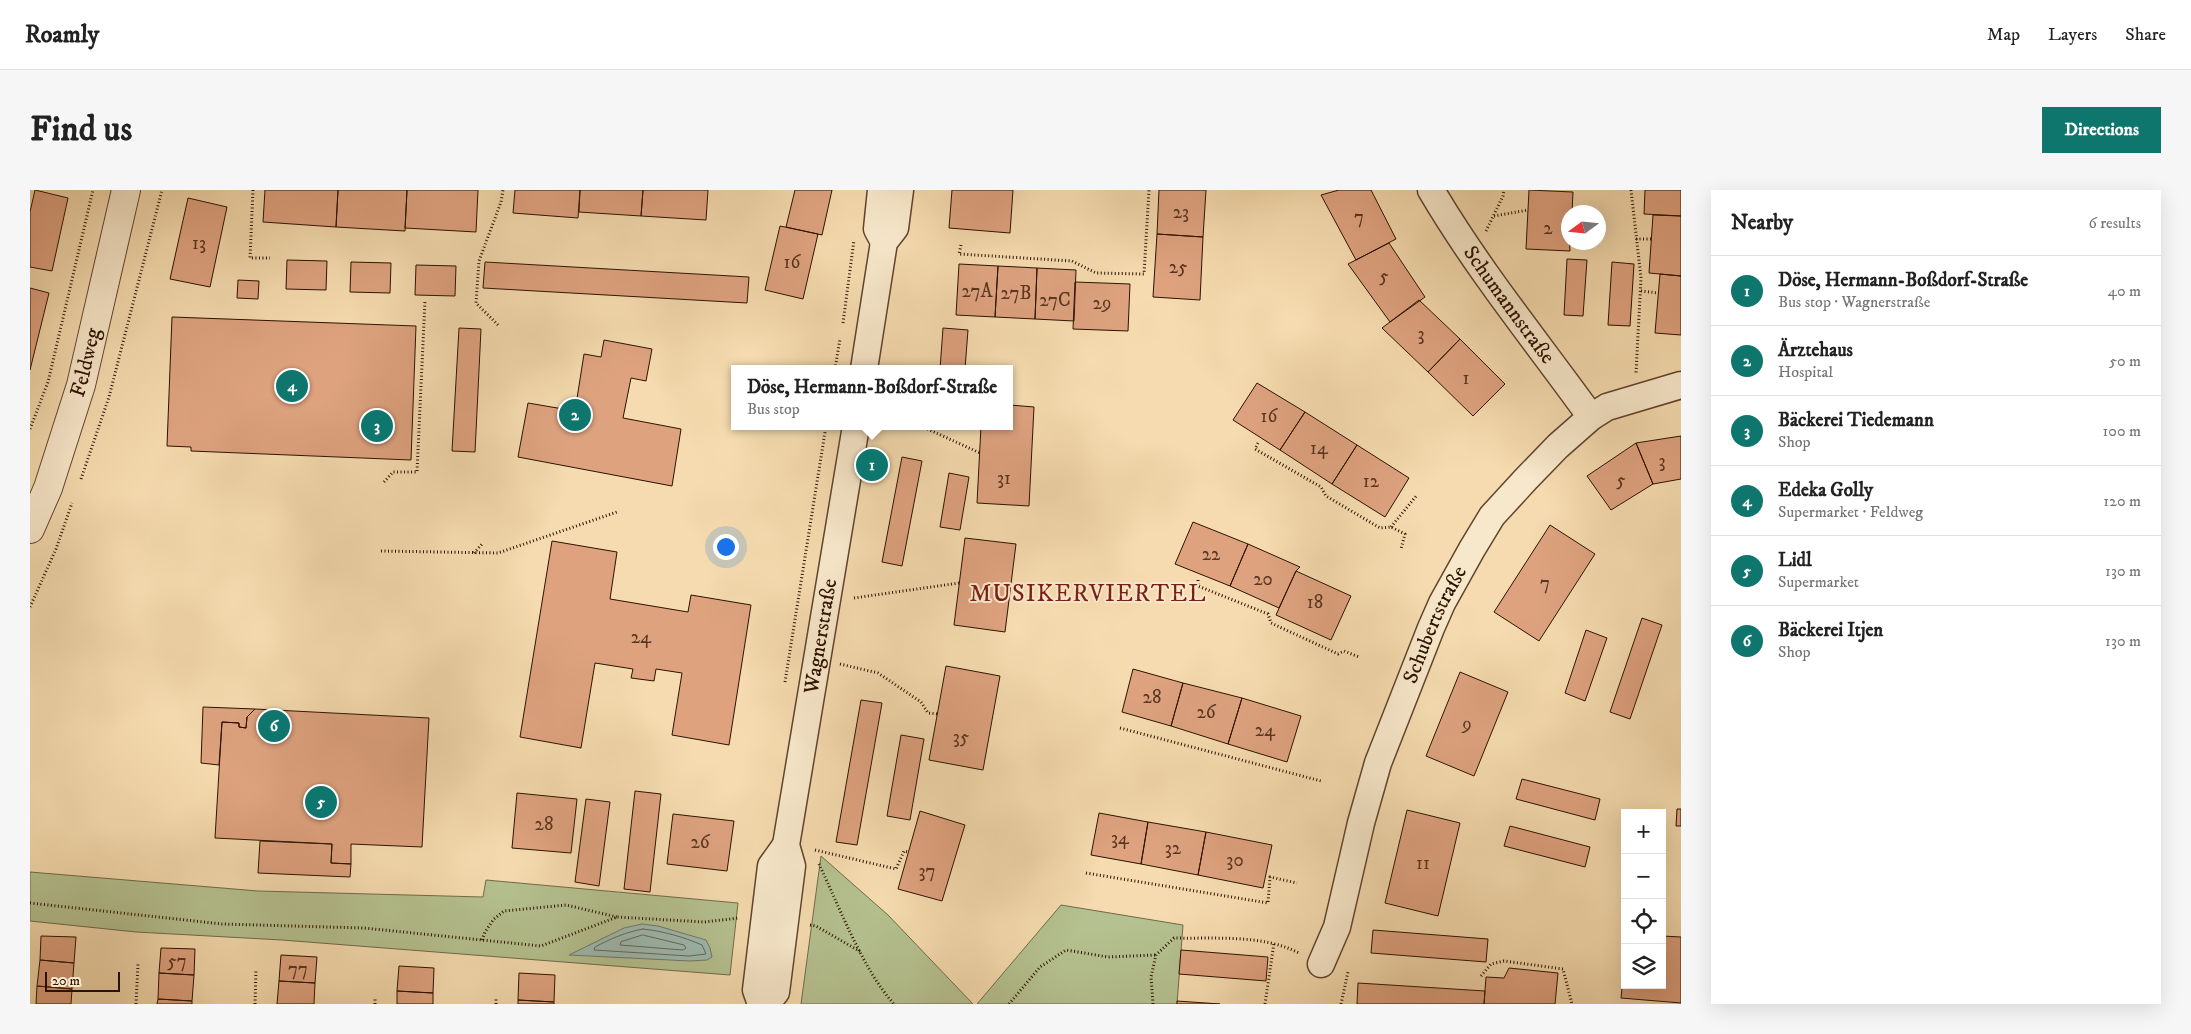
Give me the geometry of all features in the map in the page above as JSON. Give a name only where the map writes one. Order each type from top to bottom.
[{"type":"street","name":"Feldweg","points":[[30,529],[48,488],[82,385],[126,190]]},
{"type":"street","points":[[880,190],[877,229],[884,242]]},
{"type":"street","points":[[865,365],[884,242],[895,228],[900,190]]},
{"type":"street","name":"Schumannstraße","points":[[1431,190],[1512,311],[1591,417]]},
{"type":"street","name":"Schubertstraße","points":[[1321,964],[1337,927],[1361,823],[1378,762],[1412,672],[1442,603],[1492,516],[1558,446],[1591,417],[1607,407],[1681,385]]},
{"type":"street","name":"Wagnerstraße","points":[[766,1004],[776,992],[792,866],[786,845],[855,430]]},
{"type":"street","name":"Wagnerstraße","points":[[761,1004],[756,990],[771,866],[786,845]]},
{"type":"path","points":[[30,429],[48,382],[94,190]]},
{"type":"path","points":[[109,397],[162,190]]},
{"type":"path","points":[[253,190],[250,258],[270,258]]},
{"type":"path","points":[[498,325],[476,303],[479,261],[501,202],[503,190]]},
{"type":"path","points":[[960,245],[960,254],[1072,261],[1096,273],[1144,274],[1149,190]]},
{"type":"path","points":[[1471,252],[1494,217],[1504,190]]},
{"type":"path","points":[[1631,190],[1641,291],[1634,399]]},
{"type":"path","points":[[1494,217],[1528,210]]},
{"type":"path","points":[[842,326],[854,239]]},
{"type":"path","points":[[1636,239],[1651,239]]},
{"type":"path","points":[[1641,291],[1658,293]]},
{"type":"path","points":[[384,482],[393,472],[417,472],[424,300]]},
{"type":"path","points":[[836,365],[841,335]]},
{"type":"path","points":[[930,430],[980,453]]},
{"type":"path","points":[[1258,444],[1255,449],[1322,487],[1326,496],[1380,528],[1391,527],[1406,534],[1401,549]]},
{"type":"path","points":[[1391,527],[1417,495]]},
{"type":"path","points":[[381,551],[498,554],[617,512]]},
{"type":"path","points":[[474,554],[483,543]]},
{"type":"path","points":[[1198,580],[1198,586],[1268,614],[1271,623],[1338,654],[1344,651],[1359,657]]},
{"type":"path","points":[[851,598],[959,583]]},
{"type":"path","points":[[840,664],[878,672],[922,702],[928,712],[938,714]]},
{"type":"path","points":[[1120,728],[1321,781]]},
{"type":"path","points":[[894,1004],[886,996],[861,952],[812,850],[896,869],[904,851],[908,852]]},
{"type":"path","points":[[1086,873],[1268,903],[1270,877],[1297,883]]},
{"type":"path","points":[[30,903],[222,924],[364,928],[541,946],[617,917]]},
{"type":"path","points":[[482,940],[494,919],[504,911],[566,905],[617,917],[704,922],[732,917],[747,918]]},
{"type":"path","points":[[808,925],[816,926],[861,952]]},
{"type":"path","points":[[1153,1004],[1151,977],[1156,955],[1174,938],[1257,940],[1284,945],[1321,964]]},
{"type":"path","points":[[1265,1004],[1274,944]]},
{"type":"path","points":[[1009,1004],[1040,967],[1066,950],[1108,957],[1156,955]]},
{"type":"path","points":[[1481,976],[1491,964],[1504,961],[1563,969],[1572,1004]]},
{"type":"path","points":[[136,1004],[138,964]]},
{"type":"path","points":[[1341,1004],[1349,966]]},
{"type":"path","points":[[254,1004],[256,969]]},
{"type":"path","points":[[375,997],[375,1004]]},
{"type":"path","points":[[496,998],[496,1004]]},
{"type":"green space","points":[[821,856],[888,915],[973,1004],[801,1004]]},
{"type":"green space","points":[[30,872],[258,891],[483,897],[486,880],[738,903],[730,975],[282,940],[136,932],[30,921]]},
{"type":"green space","points":[[1061,905],[1183,925],[1177,1004],[977,1004]]},
{"type":"water","points":[[642,924],[658,926],[706,940],[712,957],[707,960],[690,961],[569,955],[624,928]]},
{"type":"building","points":[[35,190],[68,198],[52,271],[30,267],[30,212]]},
{"type":"building","points":[[265,190],[338,190],[336,227],[263,222]]},
{"type":"building","points":[[338,190],[407,190],[405,231],[336,227]]},
{"type":"building","points":[[407,190],[478,190],[476,232],[405,228]]},
{"type":"building","points":[[515,190],[580,190],[578,218],[513,213]]},
{"type":"building","points":[[580,190],[643,190],[641,216],[579,212]]},
{"type":"building","points":[[643,190],[708,190],[706,220],[641,216]]},
{"type":"building","points":[[795,190],[832,190],[822,235],[786,227]]},
{"type":"building","points":[[952,190],[1013,190],[1010,233],[949,228]]},
{"type":"building","points":[[1159,190],[1206,190],[1203,237],[1157,234]]},
{"type":"building","points":[[1339,190],[1371,190],[1396,239],[1356,260],[1321,195]]},
{"type":"building","points":[[1529,190],[1573,192],[1572,205],[1561,205],[1561,250],[1570,251],[1526,249]]},
{"type":"building","points":[[1645,190],[1681,190],[1681,216],[1644,214]]},
{"type":"building","points":[[188,198],[227,207],[210,287],[170,279]]},
{"type":"building","points":[[1653,215],[1681,216],[1681,276],[1649,273]]},
{"type":"building","points":[[780,226],[818,234],[803,299],[765,290]]},
{"type":"building","points":[[1157,234],[1203,237],[1200,300],[1153,297]]},
{"type":"building","points":[[1389,243],[1425,297],[1390,322],[1348,264]]},
{"type":"building","points":[[1567,259],[1587,260],[1583,316],[1564,315]]},
{"type":"building","points":[[287,260],[327,261],[326,290],[286,289]]},
{"type":"building","points":[[351,262],[391,263],[390,293],[350,292]]},
{"type":"building","points":[[485,262],[749,277],[747,303],[483,288]]},
{"type":"building","points":[[1612,262],[1634,264],[1630,326],[1608,325]]},
{"type":"building","points":[[959,264],[998,266],[995,317],[956,315]]},
{"type":"building","points":[[416,265],[456,266],[455,296],[415,295]]},
{"type":"building","points":[[998,266],[1037,268],[1035,319],[995,317]]},
{"type":"building","points":[[1037,268],[1076,270],[1074,321],[1035,319]]},
{"type":"building","points":[[1660,274],[1681,276],[1681,335],[1655,333]]},
{"type":"building","points":[[238,280],[259,281],[258,299],[237,298]]},
{"type":"building","points":[[1075,282],[1130,284],[1128,331],[1073,329]]},
{"type":"building","points":[[30,288],[49,293],[30,370]]},
{"type":"building","points":[[1419,300],[1460,339],[1428,372],[1382,328]]},
{"type":"building","points":[[172,317],[416,326],[411,460],[191,451],[191,447],[167,446]]},
{"type":"building","points":[[459,328],[481,329],[475,452],[452,451]]},
{"type":"building","points":[[943,328],[968,330],[965,365],[940,365]]},
{"type":"building","points":[[1460,339],[1505,384],[1473,416],[1428,372]]},
{"type":"building","points":[[604,340],[652,349],[646,381],[631,378],[623,418],[681,429],[672,486],[518,457],[528,403],[575,411],[584,354],[601,357]]},
{"type":"building","points":[[1257,383],[1305,412],[1280,450],[1233,420]]},
{"type":"building","points":[[1013,405],[1034,407],[1029,506],[977,503],[981,430],[1013,430]]},
{"type":"building","points":[[1305,412],[1357,445],[1332,484],[1280,450]]},
{"type":"building","points":[[1681,436],[1681,479],[1653,484],[1636,443]]},
{"type":"building","points":[[1636,443],[1653,484],[1611,510],[1587,476]]},
{"type":"building","points":[[1357,445],[1409,478],[1385,517],[1332,484]]},
{"type":"building","points":[[902,457],[922,461],[902,566],[882,562]]},
{"type":"building","points":[[949,473],[969,477],[960,530],[940,527]]},
{"type":"building","points":[[1193,522],[1248,544],[1230,586],[1175,564]]},
{"type":"building","points":[[1550,525],[1595,554],[1539,641],[1494,612]]},
{"type":"building","points":[[965,538],[1016,544],[1005,632],[954,625]]},
{"type":"building","points":[[552,541],[617,552],[610,599],[688,612],[691,595],[751,605],[729,745],[672,735],[682,673],[656,669],[654,681],[631,678],[633,669],[595,663],[581,748],[520,737]]},
{"type":"building","points":[[1248,544],[1300,567],[1296,571],[1279,608],[1230,586]]},
{"type":"building","points":[[1296,571],[1351,596],[1331,640],[1276,615]]},
{"type":"building","points":[[1642,618],[1662,625],[1630,719],[1610,712]]},
{"type":"building","points":[[1586,630],[1607,638],[1585,701],[1565,693]]},
{"type":"building","points":[[946,666],[1000,676],[983,770],[929,760]]},
{"type":"building","points":[[1133,669],[1183,683],[1171,726],[1122,712]]},
{"type":"building","points":[[1460,672],[1508,692],[1474,776],[1426,756]]},
{"type":"building","points":[[1183,683],[1242,698],[1228,744],[1171,726]]},
{"type":"building","points":[[1242,698],[1301,716],[1287,762],[1228,744]]},
{"type":"building","points":[[861,700],[882,703],[857,845],[836,842]]},
{"type":"building","points":[[203,707],[255,709],[247,717],[246,728],[239,727],[239,723],[222,722],[219,765],[201,763]]},
{"type":"building","points":[[255,709],[429,718],[422,847],[351,844],[351,864],[331,863],[332,844],[215,838],[222,722],[239,723],[239,727],[246,728],[247,717]]},
{"type":"building","points":[[901,735],[924,739],[910,820],[887,816]]},
{"type":"building","points":[[1522,779],[1600,799],[1595,820],[1516,799]]},
{"type":"building","points":[[635,791],[661,794],[650,892],[624,889]]},
{"type":"building","points":[[517,793],[577,799],[571,853],[512,848]]},
{"type":"building","points":[[586,799],[610,802],[599,886],[575,882]]},
{"type":"building","points":[[1677,809],[1681,809],[1681,826],[1676,826]]},
{"type":"building","points":[[1407,810],[1460,823],[1438,916],[1385,903]]},
{"type":"building","points":[[920,811],[965,825],[942,901],[898,889]]},
{"type":"building","points":[[1099,813],[1148,822],[1141,864],[1091,855]]},
{"type":"building","points":[[673,814],[734,821],[727,871],[667,864]]},
{"type":"building","points":[[1148,822],[1206,832],[1198,875],[1141,864]]},
{"type":"building","points":[[1510,826],[1590,847],[1585,867],[1504,846]]},
{"type":"building","points":[[1206,832],[1272,845],[1263,888],[1198,875]]},
{"type":"building","points":[[260,841],[332,844],[331,863],[351,864],[350,877],[258,873]]},
{"type":"building","points":[[1373,930],[1488,939],[1486,962],[1371,953]]},
{"type":"building","points":[[41,936],[76,937],[74,963],[40,960]]},
{"type":"building","points":[[1666,936],[1681,937],[1681,1003],[1621,998],[1622,989],[1666,989]]},
{"type":"building","points":[[161,948],[195,949],[194,975],[159,973]]},
{"type":"building","points":[[1181,950],[1268,957],[1266,981],[1179,974]]},
{"type":"building","points":[[281,955],[317,957],[315,983],[279,981]]},
{"type":"building","points":[[40,960],[74,963],[72,989],[37,986]]},
{"type":"building","points":[[399,966],[434,968],[433,993],[397,991]]},
{"type":"building","points":[[1509,968],[1558,973],[1555,1004],[1484,1004],[1486,977],[1504,978]]},
{"type":"building","points":[[159,973],[194,975],[192,1001],[158,999]]},
{"type":"building","points":[[519,973],[555,975],[554,1002],[518,1000]]},
{"type":"building","points":[[279,981],[315,983],[314,1004],[277,1004]]},
{"type":"building","points":[[1358,983],[1485,991],[1484,1004],[1357,1004]]},
{"type":"building","points":[[37,986],[72,989],[71,1004],[36,1004]]},
{"type":"building","points":[[397,991],[433,993],[433,1004],[397,1004]]},
{"type":"building","points":[[158,999],[192,1001],[192,1004],[157,1004]]},
{"type":"building","points":[[518,1000],[554,1002],[554,1004],[518,1004]]},
{"type":"building","points":[[1177,1001],[1220,1004],[1177,1004]]},
{"type":"place","name":"Edeka Golly","points":[[292,386]]},
{"type":"place","name":"Ärztehaus","points":[[575,415]]},
{"type":"place","name":"Bäckerei Tiedemann","points":[[377,426]]},
{"type":"place","name":"Döse, Hermann-Boßdorf-Straße","points":[[872,465]]},
{"type":"place","name":"Bäckerei Itjen","points":[[274,726]]},
{"type":"place","name":"Lidl","points":[[321,802]]},
{"type":"district","name":"MUSIKERVIERTEL","points":[[1088,594]]}]
